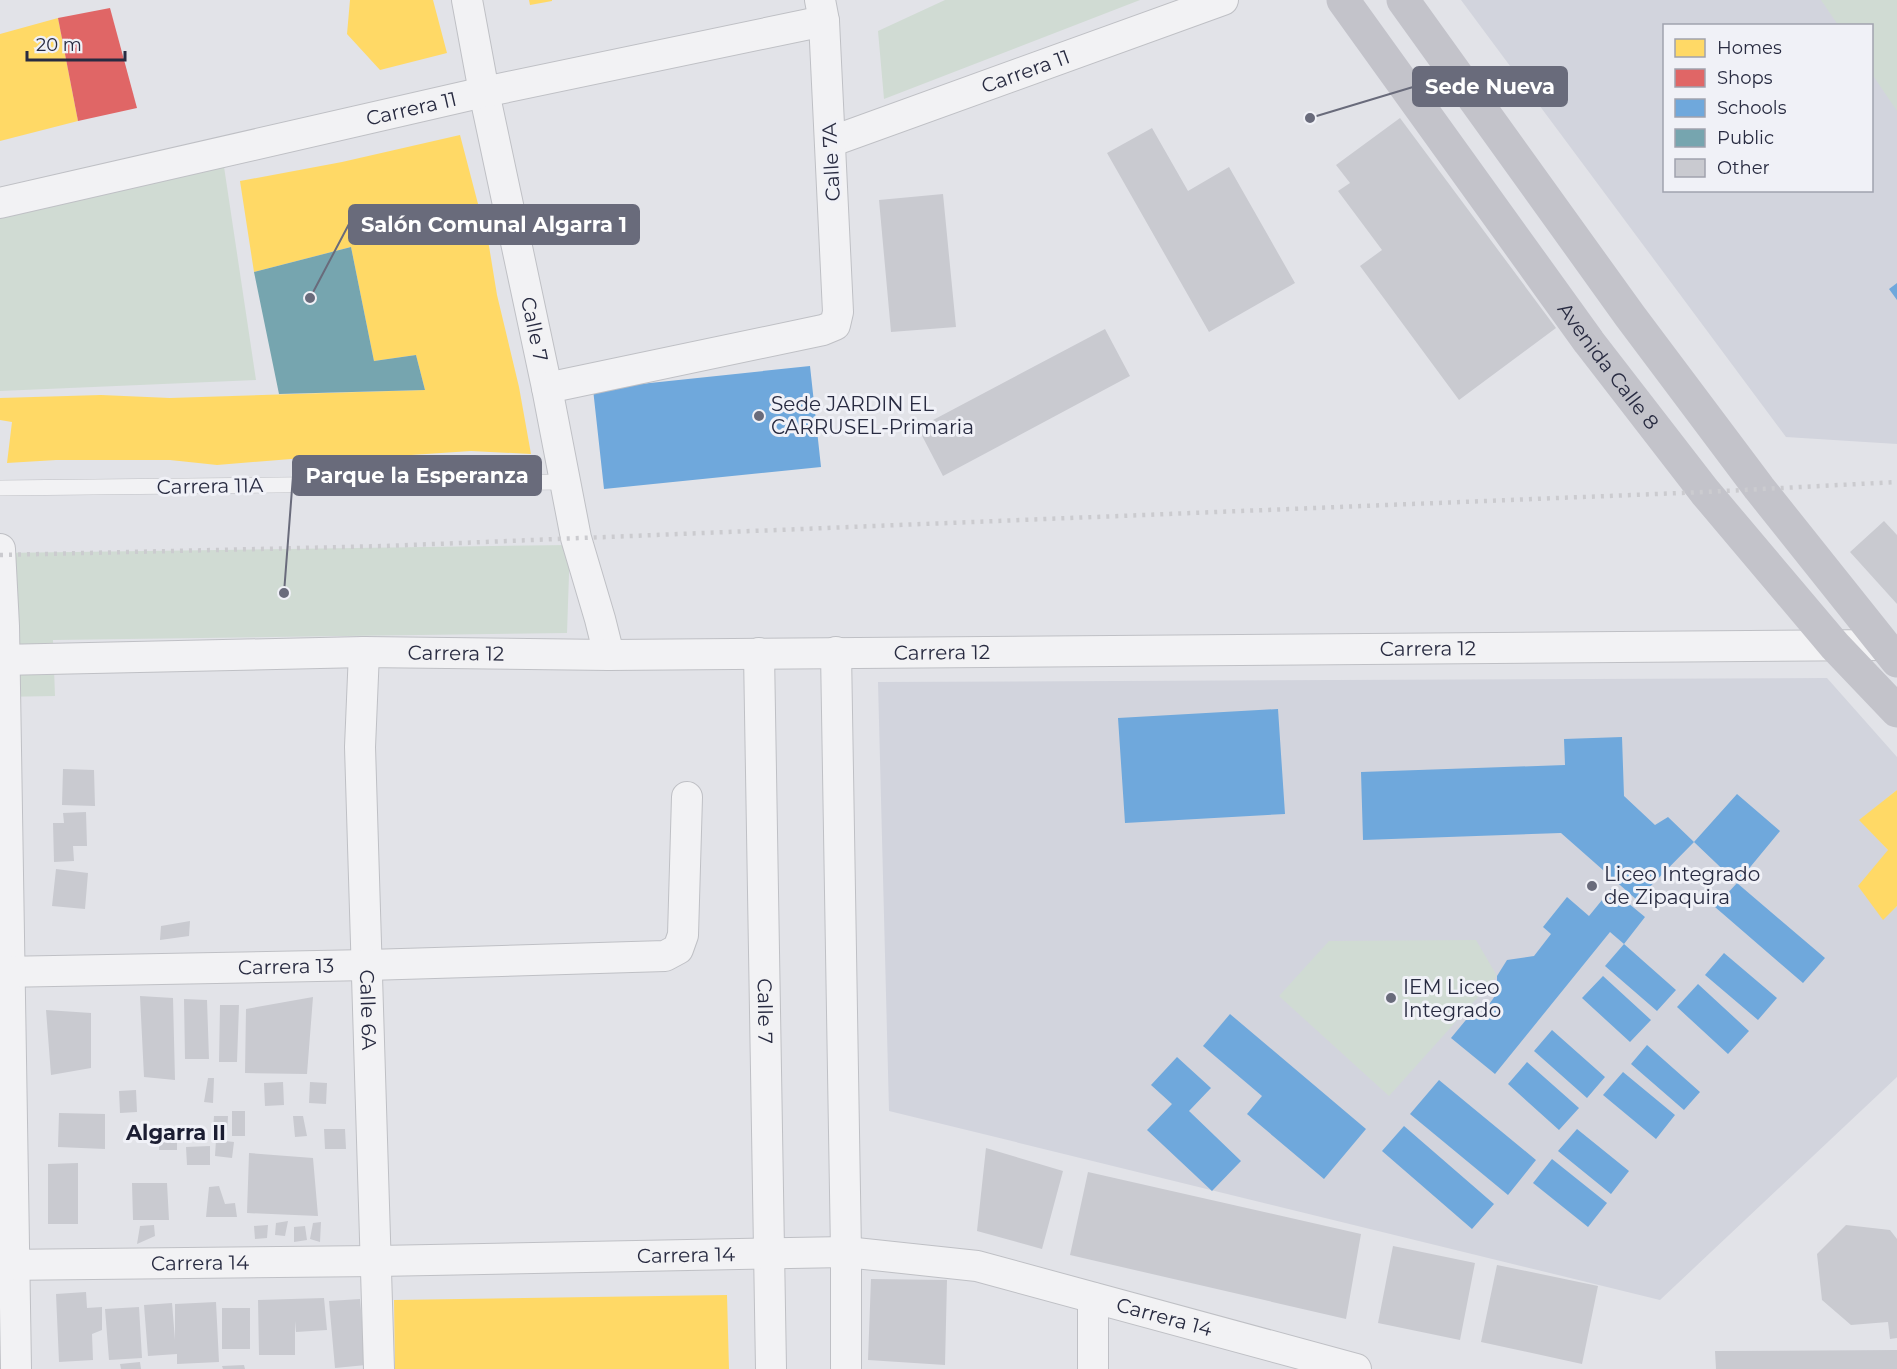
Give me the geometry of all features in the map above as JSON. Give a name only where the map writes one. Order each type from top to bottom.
[{"type":"main road","name":"Avenida Calle 8","points":[[1343,0],[1589,342],[1706,492],[1835,645],[1897,711]]},
{"type":"main road","points":[[1403,0],[1630,316],[1759,488],[1890,653]]},
{"type":"street","name":"Calle 7","points":[[467,0],[576,538],[609,655]]},
{"type":"street","name":"Carrera 11","points":[[830,142],[1223,0]]},
{"type":"street","name":"Carrera 11","points":[[0,204],[484,92],[822,10]]},
{"type":"street","name":"Calle 7A","points":[[547,388],[823,330],[835,325],[838,312],[822,10]]},
{"type":"street","points":[[0,549],[3,660],[7,1264],[16,1369]]},
{"type":"street","name":"Carrera 12","points":[[3,660],[364,652],[609,655],[1835,645],[1890,653]]},
{"type":"street","name":"Calle 6A","points":[[364,652],[360,747],[379,1369]]},
{"type":"street","points":[[836,652],[846,1369]]},
{"type":"street","name":"Calle 7","points":[[759,653],[771,1369]]},
{"type":"street","name":"Carrera 13","points":[[5,972],[665,956],[678,949],[683,935],[687,797]]},
{"type":"street","name":"Carrera 14","points":[[7,1264],[376,1261],[846,1252],[977,1266],[1346,1368]]},
{"type":"street","points":[[1092,1298],[1093,1369]]},
{"type":"lane","name":"Carrera 11A","points":[[0,488],[565,482]]},
{"type":"shaded area","points":[[945,0],[1140,0],[884,99],[878,31]]},
{"type":"shaded area","points":[[1461,0],[1897,0],[1897,444],[1786,437]]},
{"type":"shaded area","points":[[1821,0],[1897,0],[1897,111],[1873,75],[1873,24],[1837,24]]},
{"type":"shaded area","points":[[223,160],[256,380],[0,391],[0,209]]},
{"type":"shaded area","points":[[570,545],[567,633],[53,640],[55,696],[0,697],[0,553]]},
{"type":"shaded area","name":"IEM Liceo Integrado","points":[[1827,678],[1897,757],[1897,790],[1860,820],[1888,850],[1883,919],[1897,906],[1897,1077],[1660,1300],[889,1111],[878,682]]},
{"type":"shaded area","points":[[1476,940],[1497,976],[1389,1096],[1279,996],[1329,941]]},
{"type":"building: Homes","points":[[350,0],[433,0],[447,53],[380,70],[347,34]]},
{"type":"building: Homes","points":[[529,0],[552,0],[552,1],[530,5]]},
{"type":"building: Homes","points":[[58,18],[78,121],[0,141],[0,34]]},
{"type":"building: Homes","points":[[460,135],[489,246],[497,295],[519,387],[531,454],[471,451],[381,457],[328,456],[217,465],[170,460],[56,460],[7,463],[12,422],[0,420],[0,398],[101,395],[170,398],[425,390],[416,355],[374,361],[351,247],[254,272],[240,181],[342,162]]},
{"type":"building: Homes","points":[[1897,790],[1897,906],[1883,920],[1858,886],[1888,850],[1859,820]]},
{"type":"building: Homes","points":[[727,1295],[729,1369],[395,1369],[394,1300]]},
{"type":"building: Shops","points":[[110,8],[137,108],[78,121],[58,18]]},
{"type":"building: Schools","points":[[1897,283],[1897,300],[1889,289]]},
{"type":"building: Schools","points":[[810,366],[821,467],[604,489],[593,389]]},
{"type":"building: Schools","points":[[1278,709],[1285,814],[1125,823],[1118,718]]},
{"type":"building: Schools","points":[[1622,737],[1624,796],[1655,825],[1668,817],[1694,842],[1637,900],[1561,833],[1363,840],[1361,772],[1565,765],[1564,739]]},
{"type":"building: Schools","points":[[1737,794],[1780,831],[1737,883],[1694,842]]},
{"type":"building: Schools","points":[[1737,883],[1825,958],[1803,983],[1715,907]]},
{"type":"building: Schools","points":[[1611,889],[1645,917],[1624,944],[1610,932],[1495,1074],[1451,1038],[1470,1015],[1481,1016],[1497,993],[1497,976],[1507,960],[1534,956],[1551,934],[1543,927],[1567,897],[1589,916]]},
{"type":"building: Schools","points":[[1624,944],[1676,990],[1657,1011],[1605,966]]},
{"type":"building: Schools","points":[[1724,953],[1777,998],[1758,1020],[1705,975]]},
{"type":"building: Schools","points":[[1603,976],[1651,1020],[1630,1042],[1582,998]]},
{"type":"building: Schools","points":[[1698,984],[1749,1031],[1728,1054],[1677,1007]]},
{"type":"building: Schools","points":[[1230,1014],[1366,1129],[1324,1179],[1247,1114],[1262,1096],[1203,1046]]},
{"type":"building: Schools","points":[[1552,1030],[1605,1077],[1587,1098],[1534,1051]]},
{"type":"building: Schools","points":[[1647,1045],[1700,1092],[1684,1110],[1631,1064]]},
{"type":"building: Schools","points":[[1177,1057],[1211,1088],[1189,1111],[1241,1161],[1212,1191],[1147,1130],[1172,1104],[1151,1085]]},
{"type":"building: Schools","points":[[1527,1062],[1579,1108],[1559,1130],[1508,1084]]},
{"type":"building: Schools","points":[[1623,1072],[1675,1115],[1656,1139],[1603,1095]]},
{"type":"building: Schools","points":[[1439,1080],[1536,1160],[1508,1195],[1410,1114]]},
{"type":"building: Schools","points":[[1404,1126],[1494,1204],[1472,1229],[1382,1151]]},
{"type":"building: Schools","points":[[1577,1129],[1629,1171],[1611,1194],[1558,1151]]},
{"type":"building: Schools","points":[[1552,1159],[1607,1203],[1588,1227],[1533,1183]]},
{"type":"building: Public","points":[[351,247],[374,361],[416,355],[425,390],[279,394],[254,272]]},
{"type":"building: Other","points":[[1400,118],[1556,328],[1459,400],[1360,266],[1382,250],[1338,191],[1350,183],[1336,165]]},
{"type":"building: Other","points":[[1152,128],[1188,191],[1229,167],[1295,283],[1209,332],[1107,153]]},
{"type":"building: Other","points":[[943,194],[956,327],[891,332],[879,200]]},
{"type":"building: Other","points":[[1105,329],[1130,376],[943,476],[918,428]]},
{"type":"building: Other","points":[[1884,521],[1897,535],[1897,604],[1850,552]]},
{"type":"building: Other","points":[[63,769],[94,770],[95,806],[62,805]]},
{"type":"building: Other","points":[[86,812],[87,846],[73,846],[74,861],[54,862],[53,823],[64,823],[63,813]]},
{"type":"building: Other","points":[[56,869],[88,873],[85,909],[52,906]]},
{"type":"building: Other","points":[[190,921],[189,936],[160,940],[161,926]]},
{"type":"building: Other","points":[[140,996],[173,998],[175,1080],[144,1077]]},
{"type":"building: Other","points":[[313,997],[307,1074],[245,1073],[246,1009]]},
{"type":"building: Other","points":[[184,999],[207,1000],[209,1059],[185,1059]]},
{"type":"building: Other","points":[[220,1005],[239,1005],[237,1062],[219,1062]]},
{"type":"building: Other","points":[[46,1010],[91,1013],[91,1068],[51,1075]]},
{"type":"building: Other","points":[[208,1078],[214,1078],[213,1103],[204,1102]]},
{"type":"building: Other","points":[[283,1082],[284,1105],[265,1106],[264,1083]]},
{"type":"building: Other","points":[[310,1082],[327,1083],[326,1104],[309,1103]]},
{"type":"building: Other","points":[[136,1090],[137,1112],[120,1113],[119,1091]]},
{"type":"building: Other","points":[[232,1111],[245,1111],[245,1136],[232,1136]]},
{"type":"building: Other","points":[[59,1113],[105,1114],[105,1149],[58,1147]]},
{"type":"building: Other","points":[[214,1116],[228,1116],[227,1133],[213,1133]]},
{"type":"building: Other","points":[[293,1116],[303,1116],[307,1136],[295,1137]]},
{"type":"building: Other","points":[[324,1129],[345,1129],[346,1149],[325,1149]]},
{"type":"building: Other","points":[[159,1136],[177,1136],[177,1150],[159,1150]]},
{"type":"building: Other","points":[[216,1140],[234,1142],[232,1158],[215,1156]]},
{"type":"building: Other","points":[[210,1146],[210,1165],[187,1165],[186,1147]]},
{"type":"building: Other","points":[[986,1148],[1063,1171],[1042,1249],[977,1231]]},
{"type":"building: Other","points":[[249,1153],[313,1158],[318,1216],[247,1213]]},
{"type":"building: Other","points":[[78,1163],[78,1224],[48,1224],[48,1164]]},
{"type":"building: Other","points":[[1088,1172],[1361,1234],[1346,1319],[1070,1255]]},
{"type":"building: Other","points":[[132,1183],[167,1183],[169,1220],[133,1220]]},
{"type":"building: Other","points":[[219,1186],[225,1204],[235,1203],[237,1217],[206,1217],[209,1187]]},
{"type":"building: Other","points":[[288,1221],[285,1236],[275,1235],[276,1223]]},
{"type":"building: Other","points":[[321,1222],[320,1242],[310,1239],[313,1223]]},
{"type":"building: Other","points":[[154,1225],[155,1236],[137,1244],[140,1226]]},
{"type":"building: Other","points":[[268,1225],[267,1238],[255,1239],[254,1226]]},
{"type":"building: Other","points":[[1846,1225],[1890,1230],[1897,1239],[1897,1338],[1890,1339],[1888,1322],[1851,1325],[1822,1300],[1817,1254]]},
{"type":"building: Other","points":[[305,1226],[307,1240],[294,1242],[294,1227]]},
{"type":"building: Other","points":[[1393,1246],[1475,1263],[1460,1340],[1378,1323]]},
{"type":"building: Other","points":[[1497,1265],[1598,1286],[1582,1364],[1481,1342]]},
{"type":"building: Other","points":[[871,1279],[947,1280],[945,1365],[868,1360]]},
{"type":"building: Other","points":[[86,1292],[87,1308],[102,1307],[102,1330],[92,1334],[93,1360],[59,1362],[56,1294]]},
{"type":"building: Other","points":[[324,1298],[327,1330],[296,1332],[295,1321],[295,1355],[259,1355],[258,1300]]},
{"type":"building: Other","points":[[360,1299],[366,1365],[335,1368],[329,1301]]},
{"type":"building: Other","points":[[216,1302],[219,1362],[177,1364],[177,1354],[148,1356],[144,1305],[172,1303],[175,1340],[175,1304]]},
{"type":"building: Other","points":[[139,1307],[142,1358],[109,1360],[105,1309]]},
{"type":"building: Other","points":[[222,1308],[250,1308],[250,1349],[222,1349]]},
{"type":"building: Other","points":[[1897,1350],[1897,1369],[1716,1369],[1715,1351]]},
{"type":"building: Other","points":[[140,1362],[141,1369],[121,1369],[120,1364]]},
{"type":"building: Other","points":[[244,1365],[245,1369],[223,1369],[222,1366]]},
{"type":"railway","points":[[0,555],[386,546],[1705,492],[1897,482]]},
{"type":"place","name":"Sede Nueva","points":[[1310,118]]},
{"type":"place","name":"Salón Comunal Algarra 1","points":[[310,298]]},
{"type":"place","name":"Sede JARDIN EL CARRUSEL-Primaria","points":[[759,416]]},
{"type":"place","name":"Parque la Esperanza","points":[[284,593]]},
{"type":"place","name":"Liceo Integrado de Zipaquira","points":[[1592,886]]},
{"type":"place","name":"IEM Liceo Integrado","points":[[1391,998]]},
{"type":"district","name":"Algarra II","points":[[176,1132]]}]
